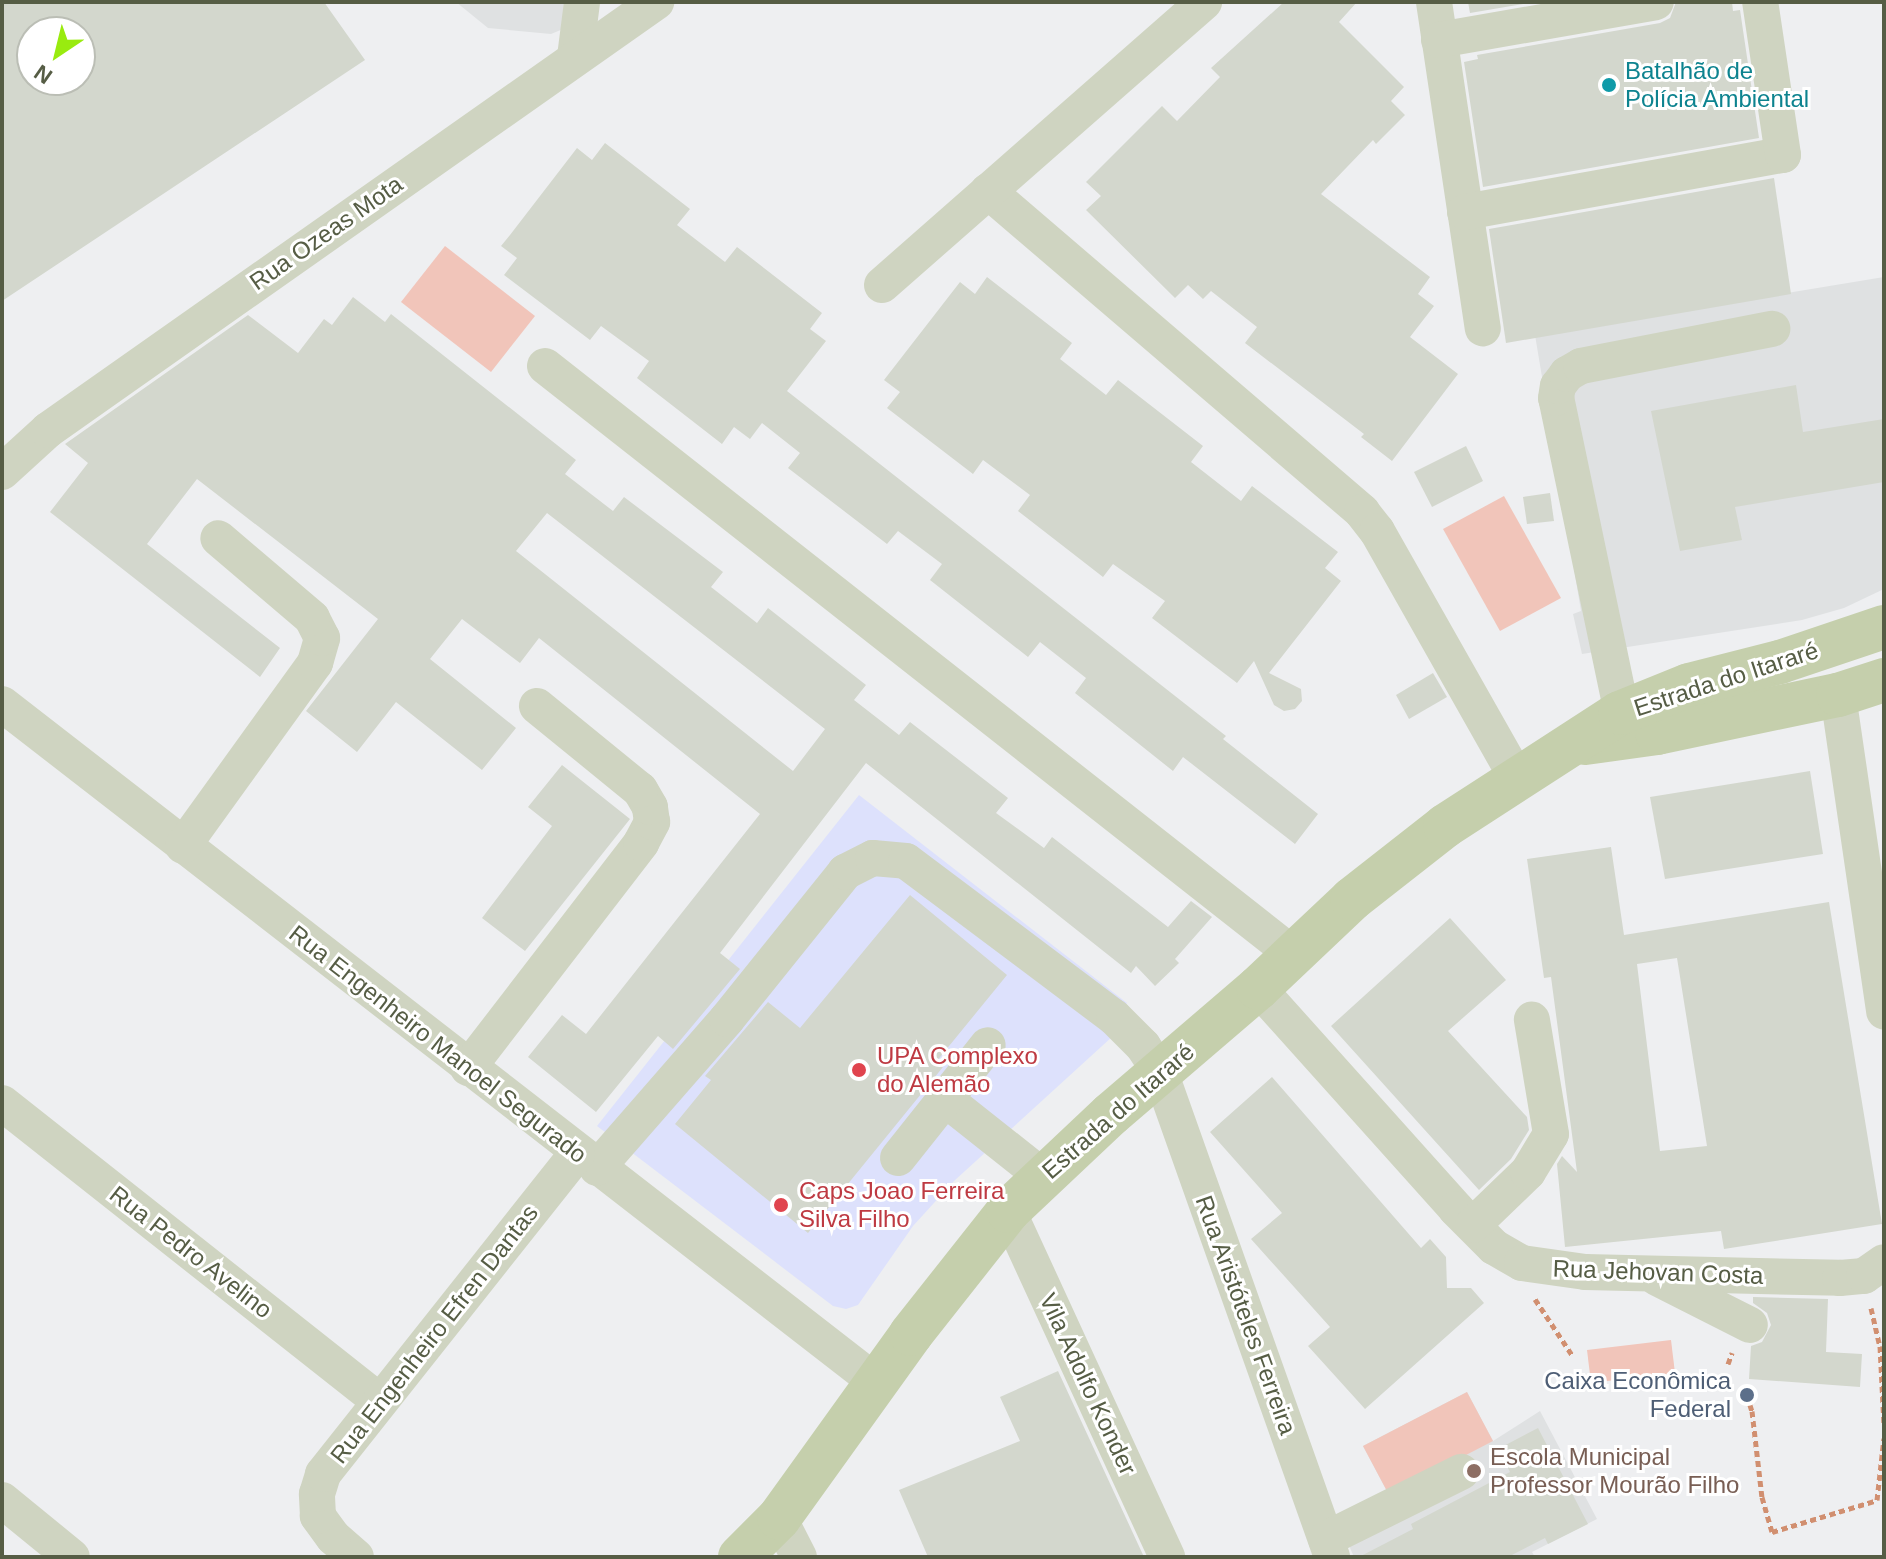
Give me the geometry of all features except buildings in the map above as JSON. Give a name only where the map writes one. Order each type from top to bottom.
[{"type":"main road","name":"Estrada do Itararé","points":[[740,1557],[779,1518],[957,1273],[1008,1211],[1042,1176],[1258,988],[1352,899],[1445,826],[1516,777],[1574,745],[1623,725],[1689,685],[1780,662],[1884,627]]},
{"type":"main road","name":"Estrada do Itararé","points":[[1623,725],[1838,695],[1884,680]]},
{"type":"street","points":[[575,57],[582,2]]},
{"type":"street","name":"Rua Ozeas Mota","points":[[2,472],[48,430],[656,2]]},
{"type":"street","points":[[882,285],[1204,2]]},
{"type":"street","points":[[1434,2],[1483,328]]},
{"type":"street","points":[[1439,40],[1656,2]]},
{"type":"street","points":[[1465,212],[1783,155],[1760,2]]},
{"type":"street","points":[[988,191],[1371,523],[1516,777]]},
{"type":"street","points":[[1623,725],[1556,398],[1558,386],[1567,374],[1581,366],[1772,329]]},
{"type":"street","points":[[545,366],[1294,955]]},
{"type":"street","points":[[183,846],[315,663],[322,638],[312,618],[218,538]]},
{"type":"street","points":[[1838,695],[1884,1012]]},
{"type":"street","name":"Rua Engenheiro Manoel Segurado","points":[[2,704],[587,1161],[876,1382]]},
{"type":"street","points":[[468,1068],[641,843],[652,822],[650,807],[640,790],[537,706]]},
{"type":"street","name":"Rua Aristóteles Ferreira","points":[[587,1161],[727,1019],[845,872],[873,858],[896,858],[918,868],[1114,1017],[1143,1046],[1160,1072],[1329,1548]]},
{"type":"street","name":"Rua Jehovan Costa","points":[[1258,988],[1473,1225],[1505,1254],[1540,1267],[1648,1273],[1874,1269]]},
{"type":"street","points":[[1473,1225],[1528,1172],[1551,1134],[1532,1020]]},
{"type":"street","points":[[898,1158],[988,1045]]},
{"type":"street","points":[[945,1099],[1042,1176]]},
{"type":"street","name":"Rua Pedro Avelino","points":[[2,1103],[380,1401]]},
{"type":"street","name":"Rua Engenheiro Efren Dantas","points":[[356,1557],[333,1537],[318,1516],[317,1494],[323,1474],[380,1401],[587,1161]]},
{"type":"street","name":"Vila Adolfo Konder","points":[[1008,1211],[1167,1557]]},
{"type":"street","points":[[1648,1273],[1750,1325]]},
{"type":"street","points":[[1329,1548],[1461,1472]]},
{"type":"street","points":[[2,1500],[72,1557]]},
{"type":"street","points":[[779,1518],[799,1557]]},
{"type":"path","points":[[1505,1254],[1572,1355]]},
{"type":"path","points":[[1874,1269],[1884,1424]]},
{"type":"path","points":[[1740,1393],[1747,1395],[1752,1411],[1762,1497],[1772,1532],[1877,1500],[1884,1438]]},
{"type":"shaded area","points":[[456,2],[564,2],[563,29],[551,34],[488,28]]},
{"type":"shaded area","points":[[445,246],[535,316],[491,372],[401,302]]},
{"type":"shaded area","points":[[1884,277],[1884,589],[1844,608],[1802,620],[1582,654],[1573,614],[1581,611],[1535,335]]},
{"type":"shaded area","points":[[1504,496],[1561,598],[1500,631],[1443,529]]},
{"type":"shaded area","name":"UPA Complexo do Alemão","points":[[859,795],[1127,1003],[1104,1027],[1113,1036],[954,1181],[913,1226],[858,1305],[846,1309],[833,1306],[597,1126]]},
{"type":"shaded area","points":[[1671,1340],[1675,1373],[1591,1383],[1587,1350]]},
{"type":"shaded area","name":"Escola Municipal Professor Mourão Filho","points":[[1467,1392],[1493,1441],[1540,1411],[1597,1519],[1532,1552],[1535,1557],[1354,1557],[1347,1541],[1389,1495],[1363,1446]]},
{"type":"shaded area","points":[[1467,1392],[1493,1441],[1389,1495],[1363,1446]]},
{"type":"place","name":"Batalhão de Polícia Ambiental","points":[[1609,85]]},
{"type":"place","name":"UPA Complexo do Alemão","points":[[859,1070]]},
{"type":"place","name":"Caps Joao Ferreira Silva Filho","points":[[781,1205]]},
{"type":"place","name":"Caixa Econômica Federal","points":[[1747,1395]]},
{"type":"place","name":"Escola Municipal Professor Mourão Filho","points":[[1474,1471]]}]
